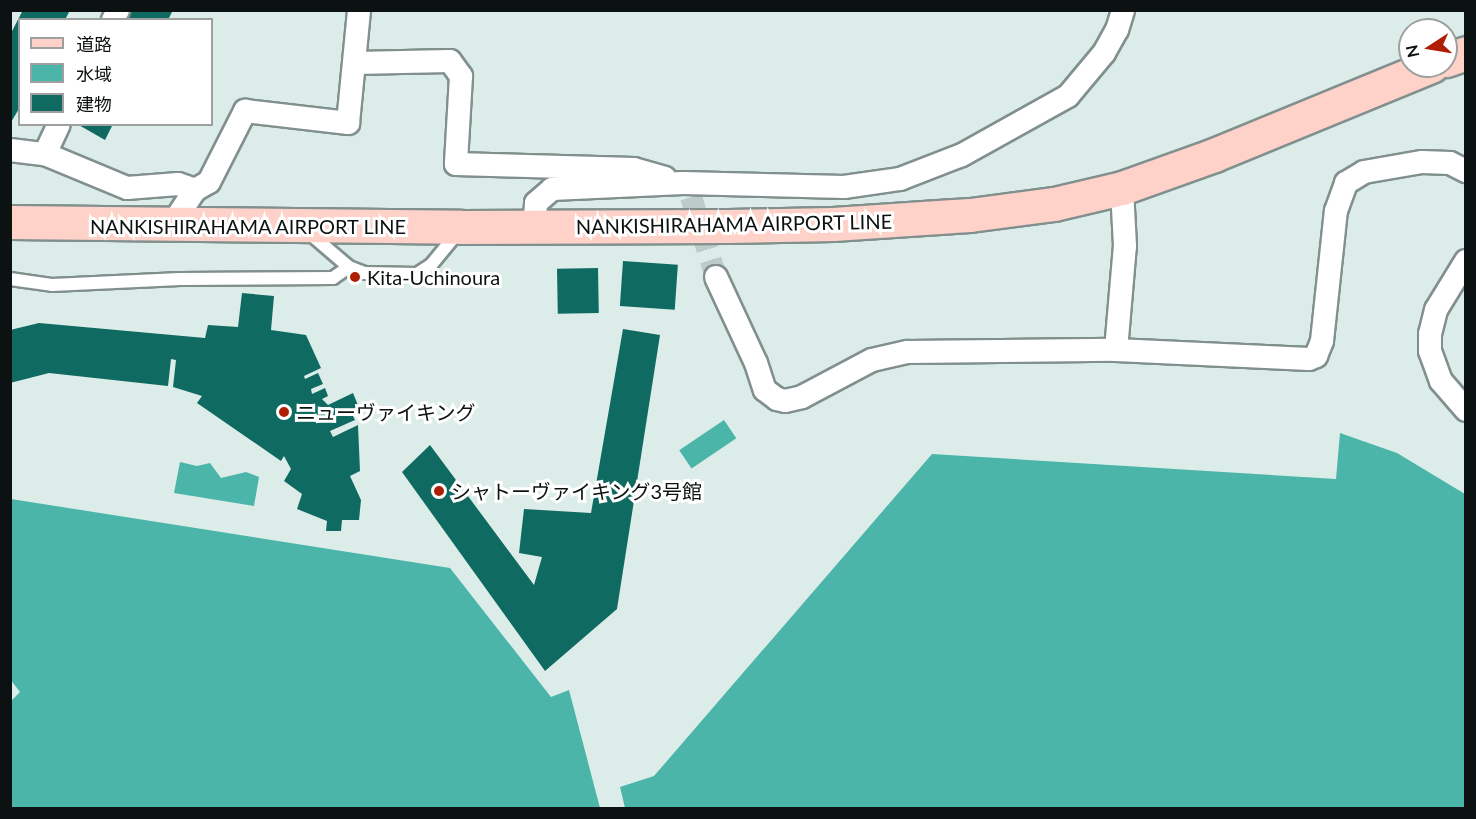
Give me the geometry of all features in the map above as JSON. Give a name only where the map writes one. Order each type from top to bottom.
[{"type":"main road","name":"NANKISHIRAHAMA AIRPORT LINE","points":[[10,222],[171,226],[534,227],[833,224],[923,219],[1054,204],[1122,188],[1214,155],[1402,78]]},
{"type":"street","points":[[171,226],[195,190],[209,182],[244,111],[348,123],[359,10]]},
{"type":"street","points":[[534,227],[536,203],[552,189],[687,190],[844,187],[900,178],[941,163],[962,154],[1068,96],[1104,53],[1117,30],[1123,10]]},
{"type":"street","points":[[355,63],[450,61],[461,76],[456,164],[634,169],[687,190]]},
{"type":"street","points":[[45,153],[59,126]]},
{"type":"street","points":[[10,150],[45,153],[127,188],[178,184],[195,190]]},
{"type":"street","points":[[716,277],[756,363],[765,390],[777,399],[785,401],[802,397],[872,360],[908,352],[1116,350],[1301,360],[1313,358],[1320,350],[1336,211],[1346,183],[1353,176],[1371,170],[1422,162],[1450,163],[1466,171]]},
{"type":"street","points":[[1116,350],[1125,246],[1122,188]]},
{"type":"street","points":[[1466,261],[1436,310],[1430,342],[1432,360],[1441,381],[1466,411]]},
{"type":"lane","points":[[302,226],[349,267],[365,273],[417,274],[431,265],[461,227]]},
{"type":"lane","points":[[10,279],[52,285],[180,279],[333,278],[349,267]]},
{"type":"water","points":[[724,420],[736,438],[692,468],[679,450]]},
{"type":"water","points":[[1340,433],[1397,453],[1465,494],[1465,808],[625,808],[620,787],[654,776],[932,454],[1336,479]]},
{"type":"water","points":[[180,462],[197,466],[210,463],[221,478],[246,472],[259,477],[254,506],[174,493]]},
{"type":"water","points":[[11,499],[450,568],[551,697],[569,690],[600,808],[11,808],[11,701],[20,692],[10,679]]},
{"type":"building","points":[[23,10],[70,10],[66,18],[19,18]]},
{"type":"building","points":[[130,10],[173,10],[169,18],[126,18]]},
{"type":"building","points":[[18,20],[18,110],[10,124],[10,35]]},
{"type":"building","points":[[80,126],[112,126],[105,140]]},
{"type":"building","points":[[623,261],[678,265],[675,310],[620,306]]},
{"type":"building","points":[[598,268],[599,313],[558,314],[557,269]]},
{"type":"building","name":"ニューヴァイキング","points":[[242,293],[274,296],[271,330],[306,335],[321,368],[304,376],[305,379],[318,373],[323,384],[311,389],[312,394],[325,388],[328,396],[322,399],[328,405],[353,393],[360,410],[352,414],[355,420],[330,431],[333,437],[358,425],[360,471],[350,476],[361,500],[359,520],[342,520],[341,531],[326,531],[327,521],[297,509],[302,494],[284,481],[291,469],[284,456],[281,461],[197,403],[202,396],[173,387],[176,360],[171,359],[168,386],[49,373],[10,383],[10,330],[39,323],[205,338],[208,325],[238,327]]},
{"type":"building","name":"シャトーヴァイキング3号館","points":[[623,329],[660,335],[617,609],[545,671],[402,472],[430,445],[534,585],[542,557],[519,553],[524,509],[591,513]]},
{"type":"tunnel","points":[[691,197],[716,277]]},
{"type":"place","name":"Kita-Uchinoura","points":[[355,277]]},
{"type":"place","name":"ニューヴァイキング","points":[[284,412]]},
{"type":"place","name":"シャトーヴァイキング3号館","points":[[439,491]]}]
